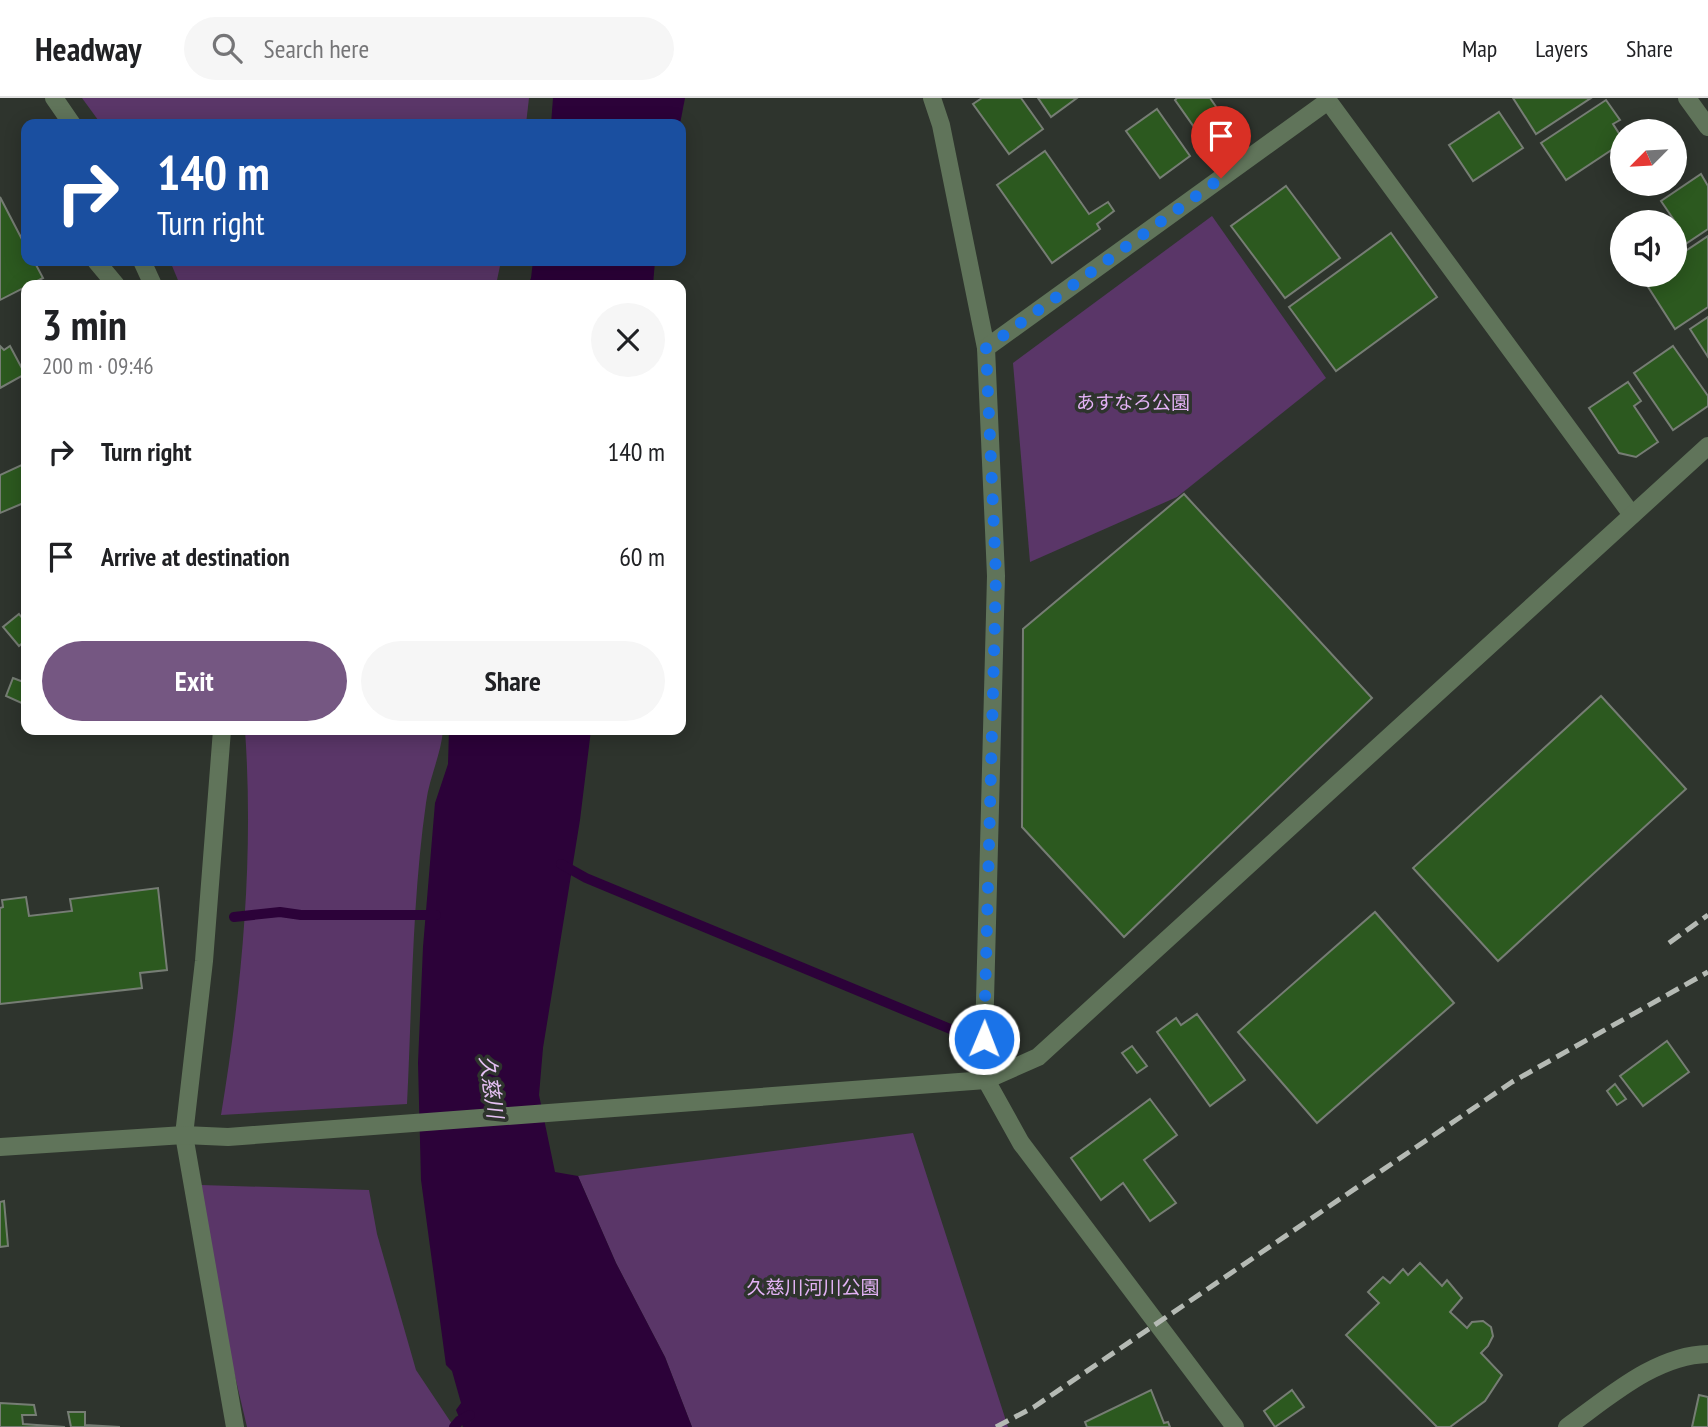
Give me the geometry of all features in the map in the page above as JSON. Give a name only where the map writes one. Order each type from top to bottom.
[{"type":"street","points":[[54,98],[69,119]]},
{"type":"street","points":[[932,98],[941,125],[986,348],[996,576],[984,1039],[986,1080],[1021,1143],[1235,1427]]},
{"type":"street","points":[[1687,98],[1708,127]]},
{"type":"street","points":[[986,348],[1327,99],[1632,515]]},
{"type":"street","points":[[100,266],[112,280]]},
{"type":"street","points":[[0,1147],[184,1135],[228,1137],[986,1080],[1038,1057],[1708,446]]},
{"type":"street","points":[[222,735],[204,961],[184,1135],[235,1427]]},
{"type":"street","points":[[1567,1427],[1648,1372],[1677,1359],[1708,1354]]},
{"type":"green space","points":[[82,98],[529,98],[527,119],[97,119]]},
{"type":"green space","name":"あすなろ公園","points":[[1212,216],[1326,378],[1177,497],[1030,562],[1013,363]]},
{"type":"green space","points":[[172,266],[500,266],[497,280],[178,280]]},
{"type":"green space","points":[[245,735],[442,735],[428,794],[421,840],[407,1104],[221,1115],[235,1019],[244,923]]},
{"type":"green space","name":"久慈川河川公園","points":[[913,1133],[1008,1427],[692,1427],[665,1357],[616,1263],[578,1176]]},
{"type":"green space","points":[[201,1185],[369,1190],[377,1234],[416,1370],[454,1427],[247,1427],[220,1313]]},
{"type":"water","points":[[553,98],[685,98],[681,119],[551,119]]},
{"type":"water","points":[[532,266],[655,266],[653,280],[530,280]]},
{"type":"water","name":"久慈川","points":[[449,735],[590,735],[580,820],[543,1048],[539,1095],[555,1172],[578,1176],[616,1263],[665,1357],[692,1427],[463,1427],[456,1410],[461,1403],[452,1371],[446,1365],[421,1180],[418,1063],[423,947],[435,803],[448,764]]},
{"type":"building","points":[[982,98],[1021,98],[1043,129],[1009,154],[973,104]]},
{"type":"building","points":[[1038,98],[1077,98],[1051,117]]},
{"type":"building","points":[[1210,98],[1230,127],[1206,144],[1175,100]]},
{"type":"building","points":[[1513,98],[1591,98],[1536,134]]},
{"type":"building","points":[[1606,100],[1619,119],[1610,119],[1610,151],[1566,180],[1541,143]]},
{"type":"building","points":[[1157,109],[1190,156],[1160,178],[1126,131]]},
{"type":"building","points":[[1499,112],[1523,148],[1473,181],[1449,145]]},
{"type":"building","points":[[1045,151],[1089,214],[1108,202],[1114,211],[1097,224],[1100,229],[1052,263],[997,185]]},
{"type":"building","points":[[1701,174],[1708,186],[1708,229],[1687,243],[1687,210],[1667,210],[1661,201],[1668,196],[1687,196],[1687,183]]},
{"type":"building","points":[[1286,186],[1340,258],[1285,298],[1231,226]]},
{"type":"building","points":[[0,197],[21,237],[21,266],[37,266],[43,278],[21,280],[21,289],[0,300]]},
{"type":"building","points":[[1391,233],[1437,297],[1336,371],[1289,307]]},
{"type":"building","points":[[1708,236],[1708,307],[1675,329],[1648,287],[1687,287],[1687,250]]},
{"type":"building","points":[[1708,317],[1708,357],[1690,329]]},
{"type":"building","points":[[0,346],[4,350],[10,346],[21,367],[21,376],[0,388]]},
{"type":"building","points":[[1673,346],[1708,396],[1708,406],[1673,430],[1634,373]]},
{"type":"building","points":[[1628,382],[1641,401],[1634,406],[1658,442],[1636,457],[1619,453],[1589,408]]},
{"type":"building","points":[[21,465],[21,504],[0,513],[0,475]]},
{"type":"building","points":[[1184,494],[1372,698],[1124,937],[1022,827],[1023,629]]},
{"type":"building","points":[[19,614],[21,644],[19,646],[3,627]]},
{"type":"building","points":[[13,678],[21,681],[21,703],[6,696]]},
{"type":"building","points":[[1601,696],[1686,789],[1498,961],[1413,868]]},
{"type":"building","points":[[158,888],[167,970],[140,973],[142,988],[0,1004],[2,900],[26,897],[29,916],[72,911],[70,899]]},
{"type":"building","points":[[1375,912],[1454,1003],[1317,1123],[1238,1032]]},
{"type":"building","points":[[1197,1014],[1245,1080],[1210,1106],[1157,1032],[1176,1018],[1181,1025]]},
{"type":"building","points":[[1667,1041],[1689,1072],[1643,1106],[1620,1076]]},
{"type":"building","points":[[1132,1046],[1147,1066],[1137,1073],[1122,1053]]},
{"type":"building","points":[[1615,1084],[1626,1099],[1617,1105],[1607,1091]]},
{"type":"building","points":[[1150,1099],[1177,1135],[1144,1160],[1176,1203],[1150,1221],[1123,1183],[1101,1200],[1071,1158]]},
{"type":"building","points":[[4,1201],[8,1246],[0,1247],[0,1202]]},
{"type":"building","points":[[1420,1263],[1442,1286],[1447,1280],[1462,1298],[1450,1312],[1467,1328],[1472,1322],[1483,1321],[1491,1327],[1493,1336],[1481,1353],[1502,1375],[1485,1401],[1450,1427],[1437,1427],[1346,1335],[1379,1303],[1368,1292],[1383,1277],[1390,1283],[1403,1269],[1408,1275]]},
{"type":"building","points":[[1151,1390],[1164,1423],[1168,1422],[1170,1427],[1087,1427],[1085,1422]]},
{"type":"building","points":[[1292,1390],[1304,1407],[1275,1427],[1264,1411]]},
{"type":"building","points":[[1699,1395],[1708,1397],[1708,1427],[1692,1427]]},
{"type":"building","points":[[0,1403],[34,1405],[36,1415],[22,1415],[23,1424],[65,1427],[0,1427]]},
{"type":"building","points":[[68,1412],[85,1412],[85,1425],[120,1427],[71,1427]]},
{"type":"waterway","points":[[561,864],[586,878],[960,1033]]},
{"type":"waterway","points":[[234,917],[280,912],[301,915],[436,915]]},
{"type":"waterway","points":[[454,1427],[470,1415]]},
{"type":"railway","points":[[1669,943],[1708,915]]},
{"type":"railway","points":[[996,1427],[1034,1407],[1512,1082],[1708,972]]},
{"type":"route","points":[[984,1039],[996,576],[986,348],[1221,178]]}]
